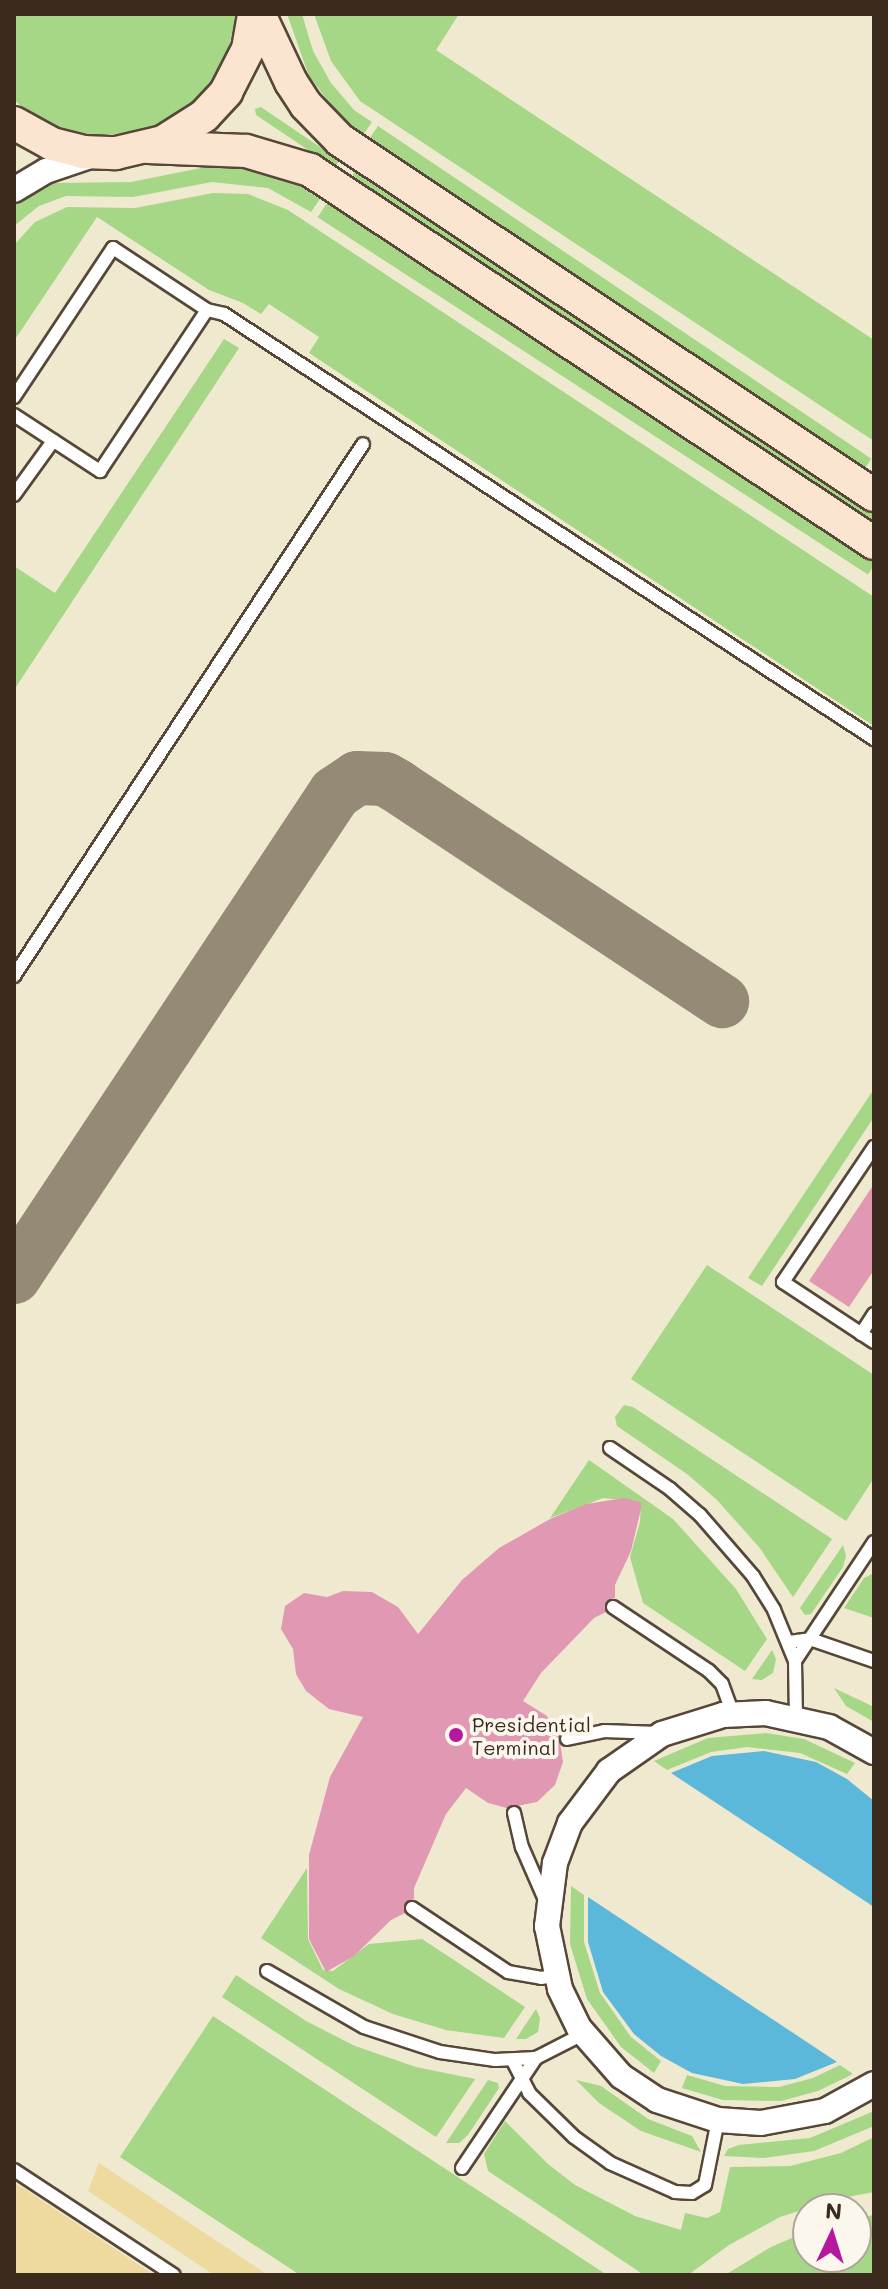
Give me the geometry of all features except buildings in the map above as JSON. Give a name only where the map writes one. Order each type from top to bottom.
[{"type":"street","points":[[148,147],[177,135],[216,105],[242,64],[257,14]]},
{"type":"street","points":[[257,14],[306,105],[340,140],[874,495]]},
{"type":"street","points":[[14,123],[52,144],[100,153]]},
{"type":"street","points":[[14,190],[46,171],[100,153],[148,147],[246,151],[310,170],[874,543]]},
{"type":"street","points":[[874,1752],[829,1727],[766,1713],[702,1719],[662,1734],[625,1757],[582,1804],[561,1842],[547,1905],[549,1948],[555,1976],[583,2034],[606,2061],[639,2089],[677,2109],[718,2120],[761,2123],[804,2117],[844,2102],[874,2084]]},
{"type":"lane","points":[[14,397],[113,248],[207,310],[224,314],[874,739]]},
{"type":"lane","points":[[14,415],[100,471],[207,310]]},
{"type":"lane","points":[[14,495],[53,441]]},
{"type":"lane","points":[[14,976],[363,444]]},
{"type":"lane","points":[[874,1147],[783,1282],[874,1342]]},
{"type":"lane","points":[[861,1334],[874,1314]]},
{"type":"lane","points":[[610,1448],[670,1489],[718,1535],[753,1576],[789,1642],[795,1661],[796,1718]]},
{"type":"lane","points":[[795,1661],[874,1542]]},
{"type":"lane","points":[[613,1607],[709,1671],[722,1684],[733,1714]]},
{"type":"lane","points":[[789,1642],[810,1639],[874,1661]]},
{"type":"lane","points":[[567,1739],[604,1731],[662,1734]]},
{"type":"lane","points":[[514,1813],[522,1847],[547,1905]]},
{"type":"lane","points":[[412,1908],[508,1972],[541,1978],[555,1976]]},
{"type":"lane","points":[[267,1971],[348,2019],[401,2041],[460,2056],[513,2061],[536,2058],[583,2034]]},
{"type":"lane","points":[[462,2168],[536,2058]]},
{"type":"lane","points":[[513,2061],[521,2080],[551,2116],[591,2150],[634,2175],[675,2192],[692,2193],[705,2185],[718,2120]]},
{"type":"lane","points":[[14,2170],[174,2275]]},
{"type":"green space","points":[[14,14],[237,14],[226,57],[212,82],[193,103],[169,120],[143,131],[100,136],[58,128],[32,115],[14,100]]},
{"type":"green space","points":[[287,14],[302,14],[313,51],[331,83],[354,110],[372,122],[363,135],[345,123],[309,76]]},
{"type":"green space","points":[[314,14],[459,14],[436,50],[874,340],[874,441],[360,101],[331,61]]},
{"type":"green space","points":[[261,107],[339,160],[335,168],[256,115],[255,109]]},
{"type":"green space","points":[[378,126],[871,459],[863,471],[370,138]]},
{"type":"green space","points":[[211,166],[253,169],[290,180],[320,199],[311,212],[268,188],[212,182],[133,197],[66,196],[39,206],[14,226],[14,205],[55,183],[131,182]]},
{"type":"green space","points":[[354,172],[874,514],[874,524],[352,179]]},
{"type":"green space","points":[[213,193],[248,194],[288,210],[874,597],[874,726],[309,353],[319,337],[269,304],[261,314],[243,303],[209,290],[97,217],[14,341],[14,245],[35,222],[67,207],[135,208]]},
{"type":"green space","points":[[327,203],[874,558],[874,565],[868,575],[318,217]]},
{"type":"green space","points":[[224,339],[239,348],[14,690],[14,566],[55,593]]},
{"type":"green space","points":[[874,1089],[874,1117],[762,1286],[748,1278]]},
{"type":"green space","points":[[707,1265],[874,1375],[874,1478],[846,1521],[631,1379]]},
{"type":"green space","points":[[624,1405],[633,1407],[832,1539],[793,1597],[759,1547],[717,1500],[687,1474],[617,1426],[615,1417]]},
{"type":"green space","points":[[589,1460],[673,1519],[736,1589],[767,1639],[745,1671],[643,1603],[630,1557],[640,1522],[641,1502],[603,1498],[550,1518]]},
{"type":"green space","points":[[843,1545],[846,1556],[843,1567],[811,1614],[805,1615],[800,1608]]},
{"type":"green space","points":[[874,1573],[874,1618],[844,1608],[864,1578]]},
{"type":"green space","points":[[772,1650],[776,1659],[773,1673],[762,1680],[752,1679]]},
{"type":"green space","points":[[834,1688],[874,1707],[874,1722],[846,1706]]},
{"type":"green space","points":[[766,1733],[804,1739],[855,1763],[847,1774],[800,1753],[747,1747],[711,1752],[667,1770],[654,1761],[708,1738]]},
{"type":"green space","points":[[307,1868],[308,1939],[323,1970],[333,1971],[369,1944],[422,1939],[525,2007],[504,2038],[446,2030],[393,2014],[339,1989],[261,1938]]},
{"type":"green space","points":[[571,1886],[584,1895],[584,1942],[600,1993],[631,2037],[661,2061],[654,2073],[621,2047],[587,1999],[570,1944]]},
{"type":"green space","points":[[236,1975],[306,2021],[355,2046],[416,2067],[475,2079],[436,2137],[222,1997]]},
{"type":"green space","points":[[536,2009],[540,2018],[538,2032],[526,2039],[516,2039]]},
{"type":"green space","points":[[213,2016],[607,2275],[300,2275],[120,2157]]},
{"type":"green space","points":[[840,2065],[853,2074],[818,2091],[781,2101],[723,2100],[682,2088],[687,2075],[725,2086],[779,2087],[813,2078]]},
{"type":"green space","points":[[488,2080],[498,2083],[499,2088],[468,2135],[459,2143],[446,2143]]},
{"type":"green space","points":[[576,2080],[601,2086],[648,2119],[692,2136],[701,2152],[641,2131],[599,2103]]},
{"type":"green space","points":[[874,2111],[874,2126],[814,2151],[764,2158],[724,2156],[728,2149],[739,2145],[810,2138]]},
{"type":"green space","points":[[505,2121],[548,2164],[575,2185],[635,2216],[681,2230],[685,2213],[707,2218],[720,2212],[730,2167],[790,2166],[841,2153],[874,2137],[874,2192],[792,2193],[792,2213],[729,2245],[688,2275],[644,2275],[488,2171],[484,2154]]},
{"type":"green space","points":[[872,2215],[874,2275],[725,2275],[792,2238],[792,2273],[872,2273]]},
{"type":"sand","points":[[99,2163],[268,2275],[214,2275],[88,2191]]},
{"type":"sand","points":[[14,2182],[154,2275],[14,2275]]},
{"type":"water","points":[[764,1751],[816,1762],[847,1779],[874,1801],[874,1907],[671,1773],[712,1756]]},
{"type":"water","points":[[588,1897],[837,2062],[795,2079],[743,2084],[692,2073],[661,2056],[634,2034],[603,1992],[588,1942]]},
{"type":"taxiway","points":[[14,1277],[335,793],[357,778],[385,779],[397,786],[722,1001]]},
{"type":"place","name":"Presidential Terminal","points":[[456,1735]]}]
